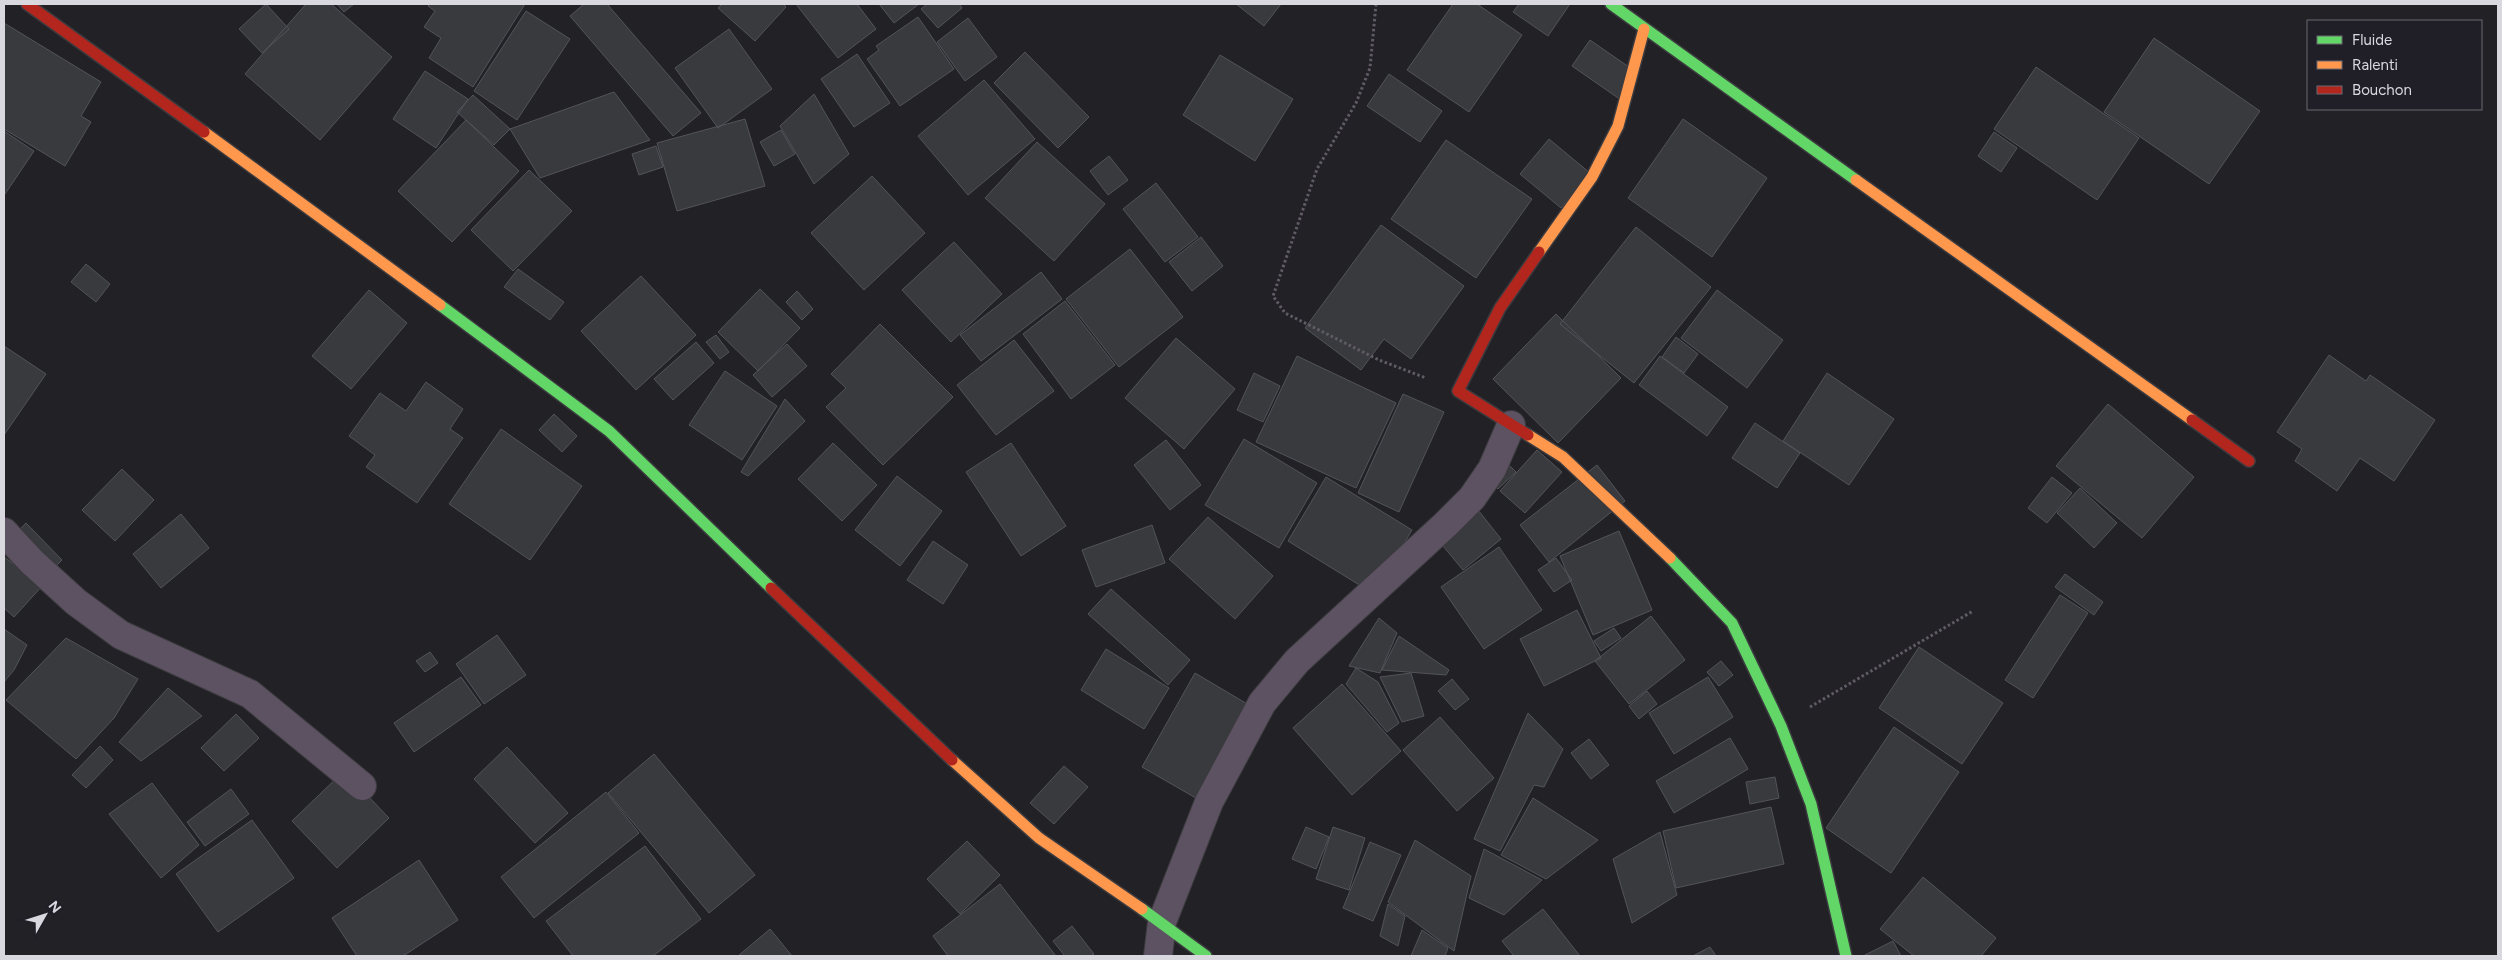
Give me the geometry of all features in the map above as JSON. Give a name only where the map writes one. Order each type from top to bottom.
[{"type":"street","points":[[27,4],[313,210],[609,431],[905,717],[1039,838],[1162,922],[1206,956]]},
{"type":"street","points":[[1611,4],[2249,461]]},
{"type":"street","points":[[1644,29],[1618,126],[1592,177],[1500,308],[1458,390],[1563,457],[1649,536],[1732,623],[1781,726],[1811,804],[1846,956]]},
{"type":"street","points":[[1158,956],[1162,922],[1209,802],[1262,703],[1297,661],[1472,498],[1492,469],[1511,425]]},
{"type":"street","points":[[4,532],[32,562],[76,602],[121,635],[250,694],[362,786]]},
{"type":"path","points":[[1376,4],[1370,68],[1356,103],[1317,169],[1273,296],[1285,312],[1333,338],[1379,360],[1458,390]]},
{"type":"path","points":[[1781,726],[1835,691],[1891,661],[1972,611]]},
{"type":"building","points":[[266,4],[289,29],[262,53],[239,29]]},
{"type":"building","points":[[306,4],[331,4],[392,57],[320,140],[245,74]]},
{"type":"building","points":[[337,4],[354,4],[344,12]]},
{"type":"building","points":[[430,4],[525,4],[473,87],[429,58],[441,38],[424,27],[435,11],[428,6]]},
{"type":"building","points":[[584,4],[607,4],[701,113],[673,136],[570,16]]},
{"type":"building","points":[[722,4],[783,4],[786,7],[755,41],[718,8]]},
{"type":"building","points":[[796,4],[857,4],[876,29],[838,58]]},
{"type":"building","points":[[879,4],[919,4],[894,23]]},
{"type":"building","points":[[927,4],[959,4],[962,8],[938,28],[921,9]]},
{"type":"building","points":[[1236,4],[1281,4],[1264,26]]},
{"type":"building","points":[[1453,4],[1477,4],[1522,35],[1469,112],[1407,70]]},
{"type":"building","points":[[1519,4],[1570,4],[1548,36],[1513,12]]},
{"type":"building","points":[[526,11],[570,39],[517,120],[474,91]]},
{"type":"building","points":[[918,17],[954,69],[900,106],[867,59],[879,50],[876,46]]},
{"type":"building","points":[[968,18],[997,57],[965,81],[937,42]]},
{"type":"building","points":[[4,23],[101,82],[81,116],[91,122],[65,166],[4,129]]},
{"type":"building","points":[[729,29],[772,89],[718,128],[675,68]]},
{"type":"building","points":[[2154,38],[2260,111],[2209,184],[2104,112]]},
{"type":"building","points":[[1590,40],[1639,74],[1621,100],[1572,66]]},
{"type":"building","points":[[1025,52],[1089,117],[1058,148],[994,83]]},
{"type":"building","points":[[857,54],[890,103],[854,127],[821,79]]},
{"type":"building","points":[[1220,55],[1293,99],[1255,161],[1183,115]]},
{"type":"building","points":[[2036,67],[2139,138],[2097,200],[1994,129]]},
{"type":"building","points":[[425,71],[468,99],[436,148],[393,119]]},
{"type":"building","points":[[1389,74],[1442,111],[1420,142],[1367,106]]},
{"type":"building","points":[[984,80],[1035,139],[968,195],[918,136]]},
{"type":"building","points":[[614,92],[650,140],[540,178],[510,129]]},
{"type":"building","points":[[814,94],[849,154],[814,184],[780,126]]},
{"type":"building","points":[[473,95],[510,129],[494,145],[457,112]]},
{"type":"building","points":[[745,119],[765,186],[677,211],[657,143]]},
{"type":"building","points":[[1683,119],[1767,178],[1712,257],[1628,198]]},
{"type":"building","points":[[466,120],[519,171],[452,242],[398,191]]},
{"type":"building","points":[[781,130],[795,154],[774,166],[760,142]]},
{"type":"building","points":[[4,131],[34,151],[5,194],[4,193]]},
{"type":"building","points":[[1994,132],[2017,148],[2001,172],[1978,156]]},
{"type":"building","points":[[1549,139],[1590,173],[1561,208],[1520,174]]},
{"type":"building","points":[[1446,140],[1532,199],[1476,278],[1391,219]]},
{"type":"building","points":[[1037,142],[1105,204],[1054,261],[985,198]]},
{"type":"building","points":[[656,146],[663,167],[639,175],[632,154]]},
{"type":"building","points":[[1109,156],[1128,180],[1108,195],[1090,171]]},
{"type":"building","points":[[529,170],[572,211],[513,271],[471,230]]},
{"type":"building","points":[[872,176],[925,233],[864,290],[811,233]]},
{"type":"building","points":[[1156,183],[1198,237],[1165,262],[1123,209]]},
{"type":"building","points":[[1381,225],[1464,286],[1411,359],[1384,339],[1361,370],[1305,328]]},
{"type":"building","points":[[1636,227],[1711,287],[1634,383],[1560,324]]},
{"type":"building","points":[[1201,237],[1223,266],[1192,291],[1169,262]]},
{"type":"building","points":[[954,242],[1002,294],[951,342],[902,290]]},
{"type":"building","points":[[1130,249],[1183,317],[1119,367],[1066,299]]},
{"type":"building","points":[[86,264],[110,284],[96,302],[71,282]]},
{"type":"building","points":[[518,269],[564,302],[550,320],[504,287]]},
{"type":"building","points":[[1041,272],[1062,299],[981,361],[960,335]]},
{"type":"building","points":[[641,276],[696,335],[636,390],[581,331]]},
{"type":"building","points":[[760,289],[800,328],[758,371],[718,332]]},
{"type":"building","points":[[369,290],[407,323],[351,389],[312,356]]},
{"type":"building","points":[[1717,290],[1783,340],[1747,388],[1681,338]]},
{"type":"building","points":[[797,291],[813,309],[802,320],[786,302]]},
{"type":"building","points":[[1065,301],[1115,365],[1071,399],[1023,334]]},
{"type":"building","points":[[1556,314],[1621,378],[1558,443],[1493,379]]},
{"type":"building","points":[[880,324],[953,397],[883,465],[826,407],[846,388],[831,374]]},
{"type":"building","points":[[716,335],[729,352],[720,359],[706,342]]},
{"type":"building","points":[[1676,337],[1698,354],[1684,373],[1662,357]]},
{"type":"building","points":[[1176,338],[1235,389],[1184,449],[1125,398]]},
{"type":"building","points":[[1014,340],[1054,391],[996,435],[957,385]]},
{"type":"building","points":[[696,342],[714,363],[673,400],[654,379]]},
{"type":"building","points":[[787,344],[807,366],[772,397],[753,375]]},
{"type":"building","points":[[4,346],[46,374],[4,435]]},
{"type":"building","points":[[2329,355],[2366,381],[2370,375],[2435,420],[2394,481],[2360,458],[2337,491],[2295,461],[2302,449],[2277,432]]},
{"type":"building","points":[[1297,356],[1396,403],[1356,488],[1256,442]]},
{"type":"building","points":[[1660,356],[1728,407],[1707,436],[1639,385]]},
{"type":"building","points":[[725,371],[777,406],[742,460],[689,425]]},
{"type":"building","points":[[1254,373],[1280,386],[1263,422],[1237,410]]},
{"type":"building","points":[[1827,373],[1894,419],[1849,485],[1783,441]]},
{"type":"building","points":[[426,382],[463,409],[450,429],[463,438],[417,503],[366,467],[375,455],[349,436],[380,393],[406,411]]},
{"type":"building","points":[[1403,394],[1444,412],[1399,512],[1358,493]]},
{"type":"building","points":[[785,399],[805,421],[748,476],[741,472]]},
{"type":"building","points":[[2108,404],[2194,477],[2142,538],[2056,466]]},
{"type":"building","points":[[554,414],[577,436],[562,452],[539,430]]},
{"type":"building","points":[[1755,423],[1800,453],[1777,488],[1732,458]]},
{"type":"building","points":[[501,429],[582,486],[530,560],[449,504]]},
{"type":"building","points":[[1244,439],[1317,483],[1279,548],[1205,505]]},
{"type":"building","points":[[1166,440],[1201,485],[1170,510],[1134,465]]},
{"type":"building","points":[[833,443],[877,485],[842,521],[798,479]]},
{"type":"building","points":[[1011,443],[1066,526],[1021,556],[966,472]]},
{"type":"building","points":[[1493,449],[1516,472],[1498,489],[1476,466]]},
{"type":"building","points":[[1537,450],[1562,472],[1525,513],[1500,491]]},
{"type":"building","points":[[1597,465],[1625,501],[1549,562],[1520,525]]},
{"type":"building","points":[[122,469],[154,500],[115,541],[82,510]]},
{"type":"building","points":[[897,476],[942,511],[900,566],[855,530]]},
{"type":"building","points":[[1326,477],[1412,530],[1374,594],[1288,541]]},
{"type":"building","points":[[2052,477],[2072,493],[2047,523],[2028,508]]},
{"type":"building","points":[[2080,488],[2117,523],[2094,548],[2057,513]]},
{"type":"building","points":[[1467,496],[1501,539],[1463,570],[1428,528]]},
{"type":"building","points":[[181,514],[209,548],[161,588],[133,554]]},
{"type":"building","points":[[1208,517],[1273,576],[1235,619],[1169,559]]},
{"type":"building","points":[[26,523],[62,560],[39,583],[4,546]]},
{"type":"building","points":[[1152,525],[1165,563],[1096,587],[1082,550]]},
{"type":"building","points":[[1619,531],[1652,610],[1593,635],[1560,556]]},
{"type":"building","points":[[933,541],[968,565],[943,604],[907,580]]},
{"type":"building","points":[[1499,547],[1542,610],[1484,649],[1441,587]]},
{"type":"building","points":[[4,557],[43,585],[14,617],[4,608]]},
{"type":"building","points":[[1556,558],[1572,580],[1554,592],[1538,570]]},
{"type":"building","points":[[2065,574],[2103,602],[2094,615],[2055,587]]},
{"type":"building","points":[[1111,589],[1190,660],[1168,685],[1088,614]]},
{"type":"building","points":[[2060,595],[2088,613],[2033,698],[2005,680]]},
{"type":"building","points":[[1577,610],[1601,658],[1544,686],[1520,639]]},
{"type":"building","points":[[1651,616],[1685,660],[1629,704],[1595,661]]},
{"type":"building","points":[[1379,618],[1397,633],[1380,673],[1349,666]]},
{"type":"building","points":[[1614,628],[1621,638],[1601,651],[1594,641]]},
{"type":"building","points":[[4,629],[27,645],[14,670],[4,682]]},
{"type":"building","points":[[497,635],[526,675],[484,704],[456,664]]},
{"type":"building","points":[[1399,636],[1449,670],[1446,675],[1382,670]]},
{"type":"building","points":[[66,638],[138,679],[114,718],[76,759],[6,700]]},
{"type":"building","points":[[1919,647],[2003,703],[1962,764],[1879,708]]},
{"type":"building","points":[[1106,649],[1169,688],[1144,729],[1081,690]]},
{"type":"building","points":[[430,652],[438,663],[425,672],[416,661]]},
{"type":"building","points":[[1721,661],[1733,675],[1719,686],[1707,672]]},
{"type":"building","points":[[1356,668],[1378,682],[1399,723],[1387,732],[1346,684]]},
{"type":"building","points":[[1195,673],[1254,708],[1201,801],[1142,767]]},
{"type":"building","points":[[1411,673],[1424,716],[1402,722],[1380,677]]},
{"type":"building","points":[[461,677],[481,705],[414,752],[394,723]]},
{"type":"building","points":[[1708,677],[1733,717],[1674,754],[1649,713]]},
{"type":"building","points":[[1452,679],[1469,699],[1455,710],[1438,691]]},
{"type":"building","points":[[1342,684],[1401,751],[1352,795],[1293,728]]},
{"type":"building","points":[[168,688],[202,716],[141,761],[119,742]]},
{"type":"building","points":[[1647,691],[1657,704],[1639,719],[1629,706]]},
{"type":"building","points":[[1528,713],[1563,749],[1544,787],[1534,785],[1500,851],[1474,839]]},
{"type":"building","points":[[236,714],[259,738],[224,771],[201,748]]},
{"type":"building","points":[[1440,717],[1494,778],[1457,811],[1403,750]]},
{"type":"building","points":[[1894,727],[1959,772],[1891,873],[1826,828]]},
{"type":"building","points":[[1730,738],[1748,769],[1674,813],[1656,781]]},
{"type":"building","points":[[1589,739],[1609,765],[1591,779],[1571,753]]},
{"type":"building","points":[[100,746],[113,760],[86,788],[72,775]]},
{"type":"building","points":[[507,747],[568,813],[535,843],[474,779]]},
{"type":"building","points":[[654,754],[755,875],[709,913],[608,793]]},
{"type":"building","points":[[1064,766],[1088,787],[1054,824],[1030,803]]},
{"type":"building","points":[[344,771],[389,818],[337,868],[292,821]]},
{"type":"building","points":[[1775,777],[1779,798],[1750,804],[1746,782]]},
{"type":"building","points":[[152,783],[199,845],[161,878],[109,814]]},
{"type":"building","points":[[231,789],[249,814],[205,846],[187,822]]},
{"type":"building","points":[[606,792],[639,833],[534,918],[501,877]]},
{"type":"building","points":[[1533,798],[1598,840],[1546,879],[1501,855]]},
{"type":"building","points":[[1771,807],[1784,864],[1676,888],[1663,831]]},
{"type":"building","points":[[252,820],[294,878],[218,932],[176,874]]},
{"type":"building","points":[[1306,827],[1329,837],[1316,869],[1292,859]]},
{"type":"building","points":[[1333,827],[1365,838],[1349,890],[1316,879]]},
{"type":"building","points":[[1660,832],[1677,895],[1632,923],[1613,859]]},
{"type":"building","points":[[1415,840],[1471,876],[1454,951],[1388,902]]},
{"type":"building","points":[[967,841],[1000,875],[960,914],[927,879]]},
{"type":"building","points":[[1370,842],[1401,855],[1373,921],[1343,908]]},
{"type":"building","points":[[645,846],[701,919],[653,956],[573,956],[546,921]]},
{"type":"building","points":[[1484,849],[1542,880],[1504,915],[1469,898]]},
{"type":"building","points":[[419,860],[458,920],[403,956],[357,956],[332,918]]},
{"type":"building","points":[[1923,877],[1996,938],[1981,956],[1914,956],[1880,929]]},
{"type":"building","points":[[1000,884],[1056,956],[948,956],[933,936]]},
{"type":"building","points":[[1388,904],[1405,916],[1398,946],[1380,936]]},
{"type":"building","points":[[1543,909],[1580,956],[1514,956],[1502,941]]},
{"type":"building","points":[[1072,926],[1094,954],[1090,956],[1065,956],[1053,941]]},
{"type":"building","points":[[770,929],[792,956],[738,956]]},
{"type":"building","points":[[1422,930],[1448,948],[1445,956],[1411,956]]},
{"type":"building","points":[[1893,941],[1901,956],[1863,956]]},
{"type":"building","points":[[1710,947],[1716,956],[1693,956]]},
{"type":"traffic: fast","points":[[1611,4],[1856,180]]},
{"type":"traffic: fast","points":[[440,305],[609,431],[771,588]]},
{"type":"traffic: fast","points":[[1670,558],[1732,623],[1781,726],[1811,804],[1846,956]]},
{"type":"traffic: fast","points":[[1142,909],[1206,956]]},
{"type":"traffic: slow","points":[[1539,252],[1592,177],[1618,126],[1644,29]]},
{"type":"traffic: slow","points":[[204,132],[440,305]]},
{"type":"traffic: slow","points":[[1856,180],[2192,420]]},
{"type":"traffic: slow","points":[[1528,435],[1563,457],[1670,558]]},
{"type":"traffic: slow","points":[[952,760],[1039,838],[1142,909]]},
{"type":"traffic: jam","points":[[27,4],[204,132]]},
{"type":"traffic: jam","points":[[1528,435],[1458,391],[1500,308],[1539,252]]},
{"type":"traffic: jam","points":[[2192,420],[2249,461]]},
{"type":"traffic: jam","points":[[771,588],[952,760]]}]
